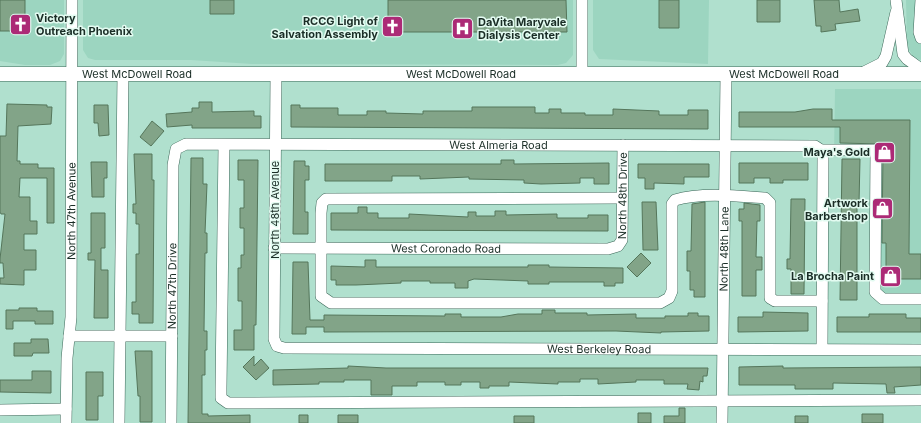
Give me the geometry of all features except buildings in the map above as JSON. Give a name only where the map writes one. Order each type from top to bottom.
[{"type":"main road","name":"West McDowell Road","points":[[0,74],[921,74]]},
{"type":"street","name":"North 47th Avenue","points":[[66,423],[71,310],[73,74],[72,0]]},
{"type":"street","points":[[582,0],[582,74]]},
{"type":"street","points":[[896,0],[896,12],[903,54],[907,60],[921,70]]},
{"type":"street","points":[[920,0],[921,38]]},
{"type":"street","points":[[858,75],[875,67],[884,60],[889,46],[896,12]]},
{"type":"street","points":[[119,423],[122,74]]},
{"type":"street","name":"North 48th Avenue","points":[[276,74],[274,339],[277,346]]},
{"type":"street","name":"North 48th Lane","points":[[722,423],[726,74]]},
{"type":"street","name":"West Almeria Road","points":[[176,149],[186,144],[725,145],[815,146],[821,150],[876,150],[875,292],[883,299],[921,299]]},
{"type":"street","points":[[224,145],[221,398],[228,403],[921,400]]},
{"type":"street","name":"North 48th Drive","points":[[618,246],[622,240],[623,145]]},
{"type":"street","name":"North 47th Drive","points":[[171,423],[172,165],[176,149]]},
{"type":"street","points":[[821,150],[823,157],[822,349]]},
{"type":"street","points":[[622,198],[326,199],[322,203],[321,213],[321,296],[331,303],[660,303],[668,298],[672,291],[672,204],[675,200],[682,198],[724,196],[765,198],[770,203],[770,298],[775,301],[822,301]]},
{"type":"street","name":"West Coronado Road","points":[[274,248],[608,249],[618,246]]},
{"type":"street","points":[[69,336],[172,336]]},
{"type":"street","name":"West Berkeley Road","points":[[277,346],[284,348],[921,350]]},
{"type":"street","points":[[0,410],[66,409]]},
{"type":"shaded area","points":[[0,0],[64,0],[64,54],[60,61],[50,65],[25,65],[0,61]]},
{"type":"shaded area","points":[[83,0],[573,0],[573,55],[566,63],[558,65],[252,64],[191,60],[95,60],[88,58],[83,50]]},
{"type":"shaded area","points":[[593,0],[709,0],[708,64],[599,59],[593,50]]},
{"type":"shaded area","points":[[906,0],[921,0],[921,60],[914,58],[907,46]]},
{"type":"shaded area","points":[[835,89],[921,89],[921,295],[884,295],[878,289],[871,156],[834,156]]},
{"type":"place","name":"Victory Outreach Phoenix","points":[[20,24]]},
{"type":"place","name":"RCCG Light of Salvation Assembly","points":[[393,27]]},
{"type":"place","name":"DaVita Maryvale Dialysis Center","points":[[463,28]]},
{"type":"place","name":"Maya's Gold","points":[[885,152]]},
{"type":"place","name":"Artwork Barbershop","points":[[883,209]]},
{"type":"place","name":"La Brocha Paint","points":[[890,276]]}]
